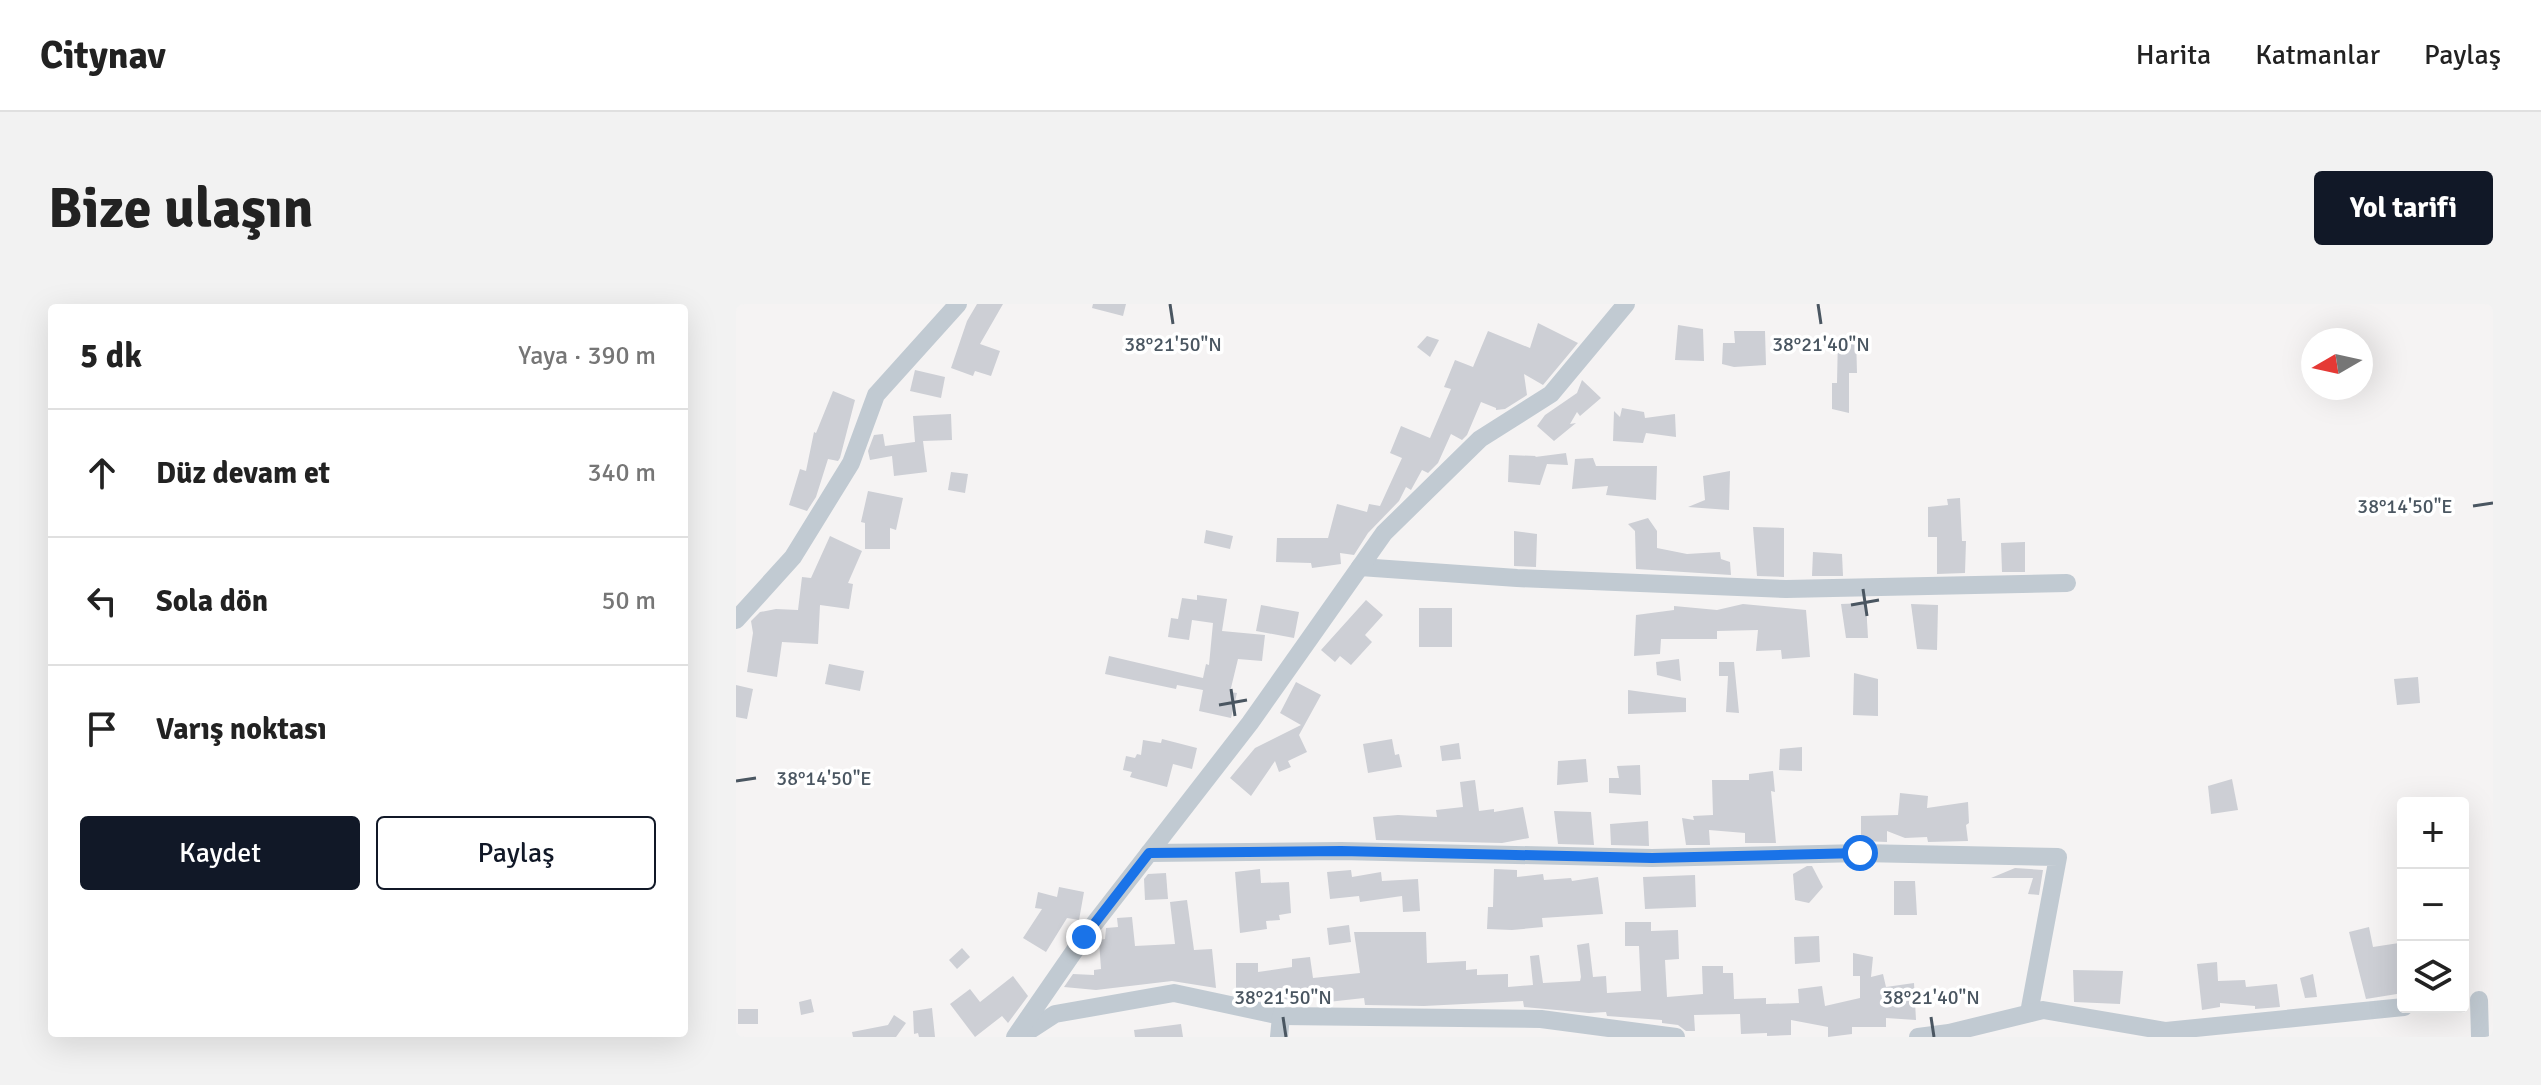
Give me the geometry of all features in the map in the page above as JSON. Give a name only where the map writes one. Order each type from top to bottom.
[{"type":"street","points":[[736,620],[793,557],[851,463],[876,395],[958,304]]},
{"type":"street","points":[[1017,1037],[1084,937],[1250,723],[1384,533],[1480,439],[1551,394],[1626,304]]},
{"type":"street","points":[[1360,567],[1517,578],[1783,589],[2067,583]]},
{"type":"street","points":[[1149,853],[1341,851],[1652,858],[1860,853],[2058,857],[2029,1013]]},
{"type":"street","points":[[1017,1037],[1055,1014],[1174,993],[1281,1016],[1541,1019],[1676,1037]]},
{"type":"street","points":[[2478,1000],[2480,1037]]},
{"type":"street","points":[[1918,1037],[1949,1033],[2043,1010],[2166,1031],[2397,1008]]},
{"type":"street","points":[[1279,1037],[1281,1016]]},
{"type":"building","points":[[977,304],[1003,304],[980,344],[1000,351],[991,376],[975,371],[973,376],[951,368],[967,321]]},
{"type":"building","points":[[1093,304],[1126,304],[1123,316],[1092,308]]},
{"type":"building","points":[[1538,323],[1578,343],[1543,385],[1524,374],[1527,395],[1505,409],[1496,410],[1481,402],[1467,435],[1462,440],[1451,434],[1438,463],[1428,473],[1422,470],[1411,490],[1406,487],[1399,501],[1368,533],[1354,555],[1340,553],[1341,564],[1312,568],[1311,563],[1276,562],[1277,538],[1328,538],[1337,504],[1367,512],[1369,504],[1380,506],[1402,458],[1390,453],[1401,426],[1430,438],[1451,389],[1444,387],[1455,360],[1473,367],[1488,331],[1530,348]]},
{"type":"building","points":[[1678,325],[1703,329],[1704,361],[1675,360]]},
{"type":"building","points":[[1734,331],[1765,331],[1766,365],[1734,367],[1722,364],[1723,343],[1735,343]]},
{"type":"building","points":[[1856,335],[1857,373],[1849,373],[1849,413],[1832,409],[1832,383],[1837,383],[1838,336]]},
{"type":"building","points":[[1427,336],[1439,340],[1430,357],[1417,347]]},
{"type":"building","points":[[915,370],[945,377],[941,398],[910,391]]},
{"type":"building","points":[[1582,380],[1601,398],[1580,416],[1577,412],[1570,424],[1576,423],[1554,441],[1537,426],[1545,415],[1577,393]]},
{"type":"building","points":[[833,391],[855,400],[840,458],[838,461],[828,459],[816,497],[807,511],[789,505],[800,469],[806,471],[814,432]]},
{"type":"building","points":[[1622,408],[1644,412],[1645,418],[1675,414],[1676,437],[1646,433],[1643,443],[1613,441],[1614,411],[1620,417]]},
{"type":"building","points":[[951,414],[952,440],[923,441],[927,472],[894,476],[892,456],[870,460],[868,451],[874,435],[883,434],[885,446],[915,442],[913,416]]},
{"type":"building","points":[[1566,453],[1568,465],[1547,464],[1540,485],[1508,482],[1509,455],[1535,457]]},
{"type":"building","points":[[1593,458],[1596,466],[1657,466],[1656,500],[1606,495],[1608,486],[1572,489],[1575,459]]},
{"type":"building","points":[[1730,471],[1729,510],[1688,507],[1705,500],[1703,476]]},
{"type":"building","points":[[951,472],[968,474],[965,493],[948,490]]},
{"type":"building","points":[[868,491],[903,498],[896,530],[890,528],[890,549],[865,549],[865,523],[861,522]]},
{"type":"building","points":[[1960,498],[1962,541],[1966,541],[1965,573],[1937,574],[1937,537],[1928,537],[1928,507],[1948,505],[1947,499]]},
{"type":"building","points":[[1648,518],[1657,531],[1657,548],[1687,554],[1720,552],[1721,559],[1730,562],[1731,575],[1636,569],[1635,531],[1628,524]]},
{"type":"building","points":[[1753,527],[1784,528],[1784,577],[1757,576]]},
{"type":"building","points":[[1206,530],[1233,536],[1230,549],[1204,543]]},
{"type":"building","points":[[1514,531],[1537,534],[1536,567],[1514,566]]},
{"type":"building","points":[[830,536],[862,551],[848,583],[853,584],[849,609],[820,605],[818,644],[782,642],[777,677],[747,672],[753,633],[751,621],[760,612],[798,610],[802,577],[811,578]]},
{"type":"building","points":[[2025,542],[2025,572],[2002,572],[2001,543]]},
{"type":"building","points":[[1813,552],[1842,554],[1843,576],[1812,576]]},
{"type":"building","points":[[1197,595],[1227,599],[1222,631],[1265,635],[1262,661],[1238,659],[1230,692],[1237,693],[1231,718],[1199,711],[1203,690],[1177,685],[1176,689],[1105,674],[1109,656],[1203,678],[1206,664],[1209,665],[1213,623],[1192,620],[1189,640],[1168,637],[1171,618],[1178,619],[1182,598],[1197,600]]},
{"type":"building","points":[[1366,600],[1383,615],[1365,635],[1372,642],[1351,665],[1340,656],[1335,662],[1321,650]]},
{"type":"building","points":[[1866,603],[1868,638],[1846,638],[1841,604]]},
{"type":"building","points":[[1743,604],[1806,610],[1810,657],[1782,659],[1781,650],[1756,651],[1758,630],[1717,631],[1717,639],[1661,639],[1660,654],[1634,656],[1636,615],[1674,610],[1674,606],[1717,610]]},
{"type":"building","points":[[1911,604],[1938,605],[1937,650],[1917,649]]},
{"type":"building","points":[[1261,605],[1299,612],[1294,638],[1256,631]]},
{"type":"building","points":[[1419,608],[1452,608],[1452,647],[1419,647]]},
{"type":"building","points":[[1679,659],[1681,681],[1657,675],[1656,662]]},
{"type":"building","points":[[1719,662],[1734,662],[1739,713],[1726,712],[1728,676],[1719,676]]},
{"type":"building","points":[[829,664],[864,671],[860,691],[825,684]]},
{"type":"building","points":[[1854,673],[1878,679],[1878,716],[1853,715]]},
{"type":"building","points":[[2418,677],[2420,703],[2397,705],[2394,679]]},
{"type":"building","points":[[1296,682],[1321,695],[1299,735],[1307,752],[1288,761],[1291,767],[1279,772],[1275,761],[1251,796],[1230,778],[1255,748],[1301,725],[1280,713]]},
{"type":"building","points":[[736,685],[753,689],[747,719],[736,717]]},
{"type":"building","points":[[1628,690],[1686,698],[1686,712],[1628,714]]},
{"type":"building","points":[[1162,739],[1197,748],[1192,769],[1173,764],[1167,787],[1130,777],[1132,772],[1123,770],[1126,756],[1135,758],[1137,754],[1141,755],[1143,740],[1161,743]]},
{"type":"building","points":[[1392,739],[1395,755],[1399,754],[1402,767],[1368,773],[1363,744]]},
{"type":"building","points":[[1459,743],[1461,759],[1442,761],[1440,746]]},
{"type":"building","points":[[1802,747],[1802,771],[1779,770],[1780,749]]},
{"type":"building","points":[[1586,759],[1588,782],[1557,785],[1558,761]]},
{"type":"building","points":[[1640,765],[1641,795],[1609,793],[1609,778],[1619,778],[1617,766]]},
{"type":"building","points":[[1773,771],[1775,792],[1771,791],[1776,843],[1745,843],[1745,833],[1709,830],[1710,845],[1686,845],[1682,818],[1694,820],[1693,816],[1713,815],[1712,780],[1749,780],[1749,774]]},
{"type":"building","points":[[2232,779],[2238,810],[2211,814],[2208,786]]},
{"type":"building","points":[[1475,780],[1479,811],[1523,807],[1529,838],[1502,843],[1376,840],[1373,817],[1437,817],[1436,810],[1463,807],[1460,782]]},
{"type":"building","points":[[1900,793],[1928,796],[1927,808],[1968,802],[1968,841],[1928,842],[1927,837],[1905,838],[1887,831],[1887,842],[1861,841],[1861,816],[1898,815]]},
{"type":"building","points":[[1554,811],[1591,812],[1594,845],[1558,844]]},
{"type":"building","points":[[1648,821],[1649,846],[1611,845],[1610,824]]},
{"type":"building","points":[[1812,866],[1823,887],[1809,903],[1795,900],[1793,874]]},
{"type":"building","points":[[2015,868],[2043,870],[2039,895],[2028,894],[2033,878],[1991,878]]},
{"type":"building","points":[[1260,869],[1261,883],[1289,882],[1291,913],[1279,915],[1280,920],[1266,921],[1267,929],[1240,933],[1235,872]]},
{"type":"building","points":[[1494,869],[1517,870],[1517,877],[1543,874],[1544,880],[1571,878],[1572,881],[1598,877],[1603,914],[1542,918],[1543,927],[1487,929],[1488,907],[1493,907]]},
{"type":"building","points":[[1351,870],[1352,877],[1381,872],[1382,881],[1418,879],[1420,911],[1403,912],[1402,896],[1360,902],[1359,896],[1330,899],[1327,872]]},
{"type":"building","points":[[1166,873],[1168,899],[1145,900],[1144,879],[1148,874]]},
{"type":"building","points":[[1695,875],[1696,907],[1645,909],[1643,877]]},
{"type":"building","points":[[1894,881],[1915,881],[1917,915],[1894,915]]},
{"type":"building","points":[[1059,887],[1084,892],[1079,920],[1067,918],[1046,952],[1023,938],[1042,909],[1035,908],[1038,892],[1057,897]]},
{"type":"building","points":[[1187,900],[1194,950],[1212,949],[1216,988],[1172,981],[1096,990],[1064,987],[1073,974],[1094,975],[1094,970],[1101,969],[1099,940],[1105,939],[1106,928],[1118,927],[1117,918],[1132,917],[1135,946],[1175,944],[1170,902]]},
{"type":"building","points":[[1625,922],[1651,922],[1651,931],[1678,930],[1679,959],[1665,960],[1667,997],[1703,994],[1702,966],[1723,966],[1723,973],[1733,973],[1734,999],[1766,998],[1766,1004],[1799,1003],[1798,989],[1822,986],[1825,1006],[1860,998],[1860,976],[1853,976],[1853,953],[1873,957],[1871,977],[1883,974],[1886,987],[1914,983],[1916,1020],[1886,1018],[1886,1027],[1852,1027],[1852,1034],[1828,1037],[1828,1027],[1791,1020],[1791,1035],[1767,1036],[1767,1033],[1741,1034],[1740,1014],[1694,1015],[1695,1031],[1686,1031],[1678,1025],[1662,1023],[1662,1020],[1607,1016],[1606,1012],[1524,1007],[1523,1001],[1424,1006],[1365,1005],[1364,998],[1328,1002],[1327,990],[1290,994],[1290,999],[1270,1001],[1265,996],[1236,994],[1236,963],[1258,963],[1258,972],[1292,967],[1292,959],[1310,957],[1313,978],[1360,973],[1354,932],[1426,932],[1427,963],[1466,961],[1466,970],[1477,969],[1477,975],[1508,974],[1508,987],[1533,985],[1530,956],[1539,955],[1543,983],[1580,981],[1577,945],[1589,943],[1593,977],[1606,976],[1607,993],[1641,991],[1639,946],[1625,946]]},
{"type":"building","points":[[1349,925],[1351,942],[1329,945],[1327,928]]},
{"type":"building","points":[[2369,927],[2373,947],[2397,943],[2397,994],[2366,999],[2349,932]]},
{"type":"building","points":[[1819,936],[1820,962],[1795,964],[1794,937]]},
{"type":"building","points":[[962,948],[970,957],[957,969],[949,960]]},
{"type":"building","points":[[2217,962],[2218,981],[2245,980],[2246,987],[2277,984],[2280,1007],[2255,1009],[2255,1006],[2220,1003],[2220,1007],[2202,1010],[2197,964]]},
{"type":"building","points":[[2073,970],[2123,971],[2120,1004],[2074,1002]]},
{"type":"building","points":[[2313,974],[2317,997],[2305,998],[2300,978]]},
{"type":"building","points":[[1013,976],[1028,996],[1008,1023],[1002,1016],[975,1037],[950,1004],[970,989],[980,1002]]},
{"type":"building","points":[[811,999],[814,1012],[801,1015],[799,1002]]},
{"type":"building","points":[[932,1008],[935,1037],[919,1037],[918,1033],[914,1034],[913,1011]]},
{"type":"building","points":[[738,1009],[758,1009],[758,1024],[738,1024]]},
{"type":"building","points":[[894,1015],[906,1023],[896,1037],[853,1037],[852,1032],[888,1025]]},
{"type":"building","points":[[1181,1024],[1183,1037],[1135,1037],[1134,1030]]},
{"type":"route","points":[[1084,937],[1149,853],[1341,851],[1652,858],[1860,853]]}]
